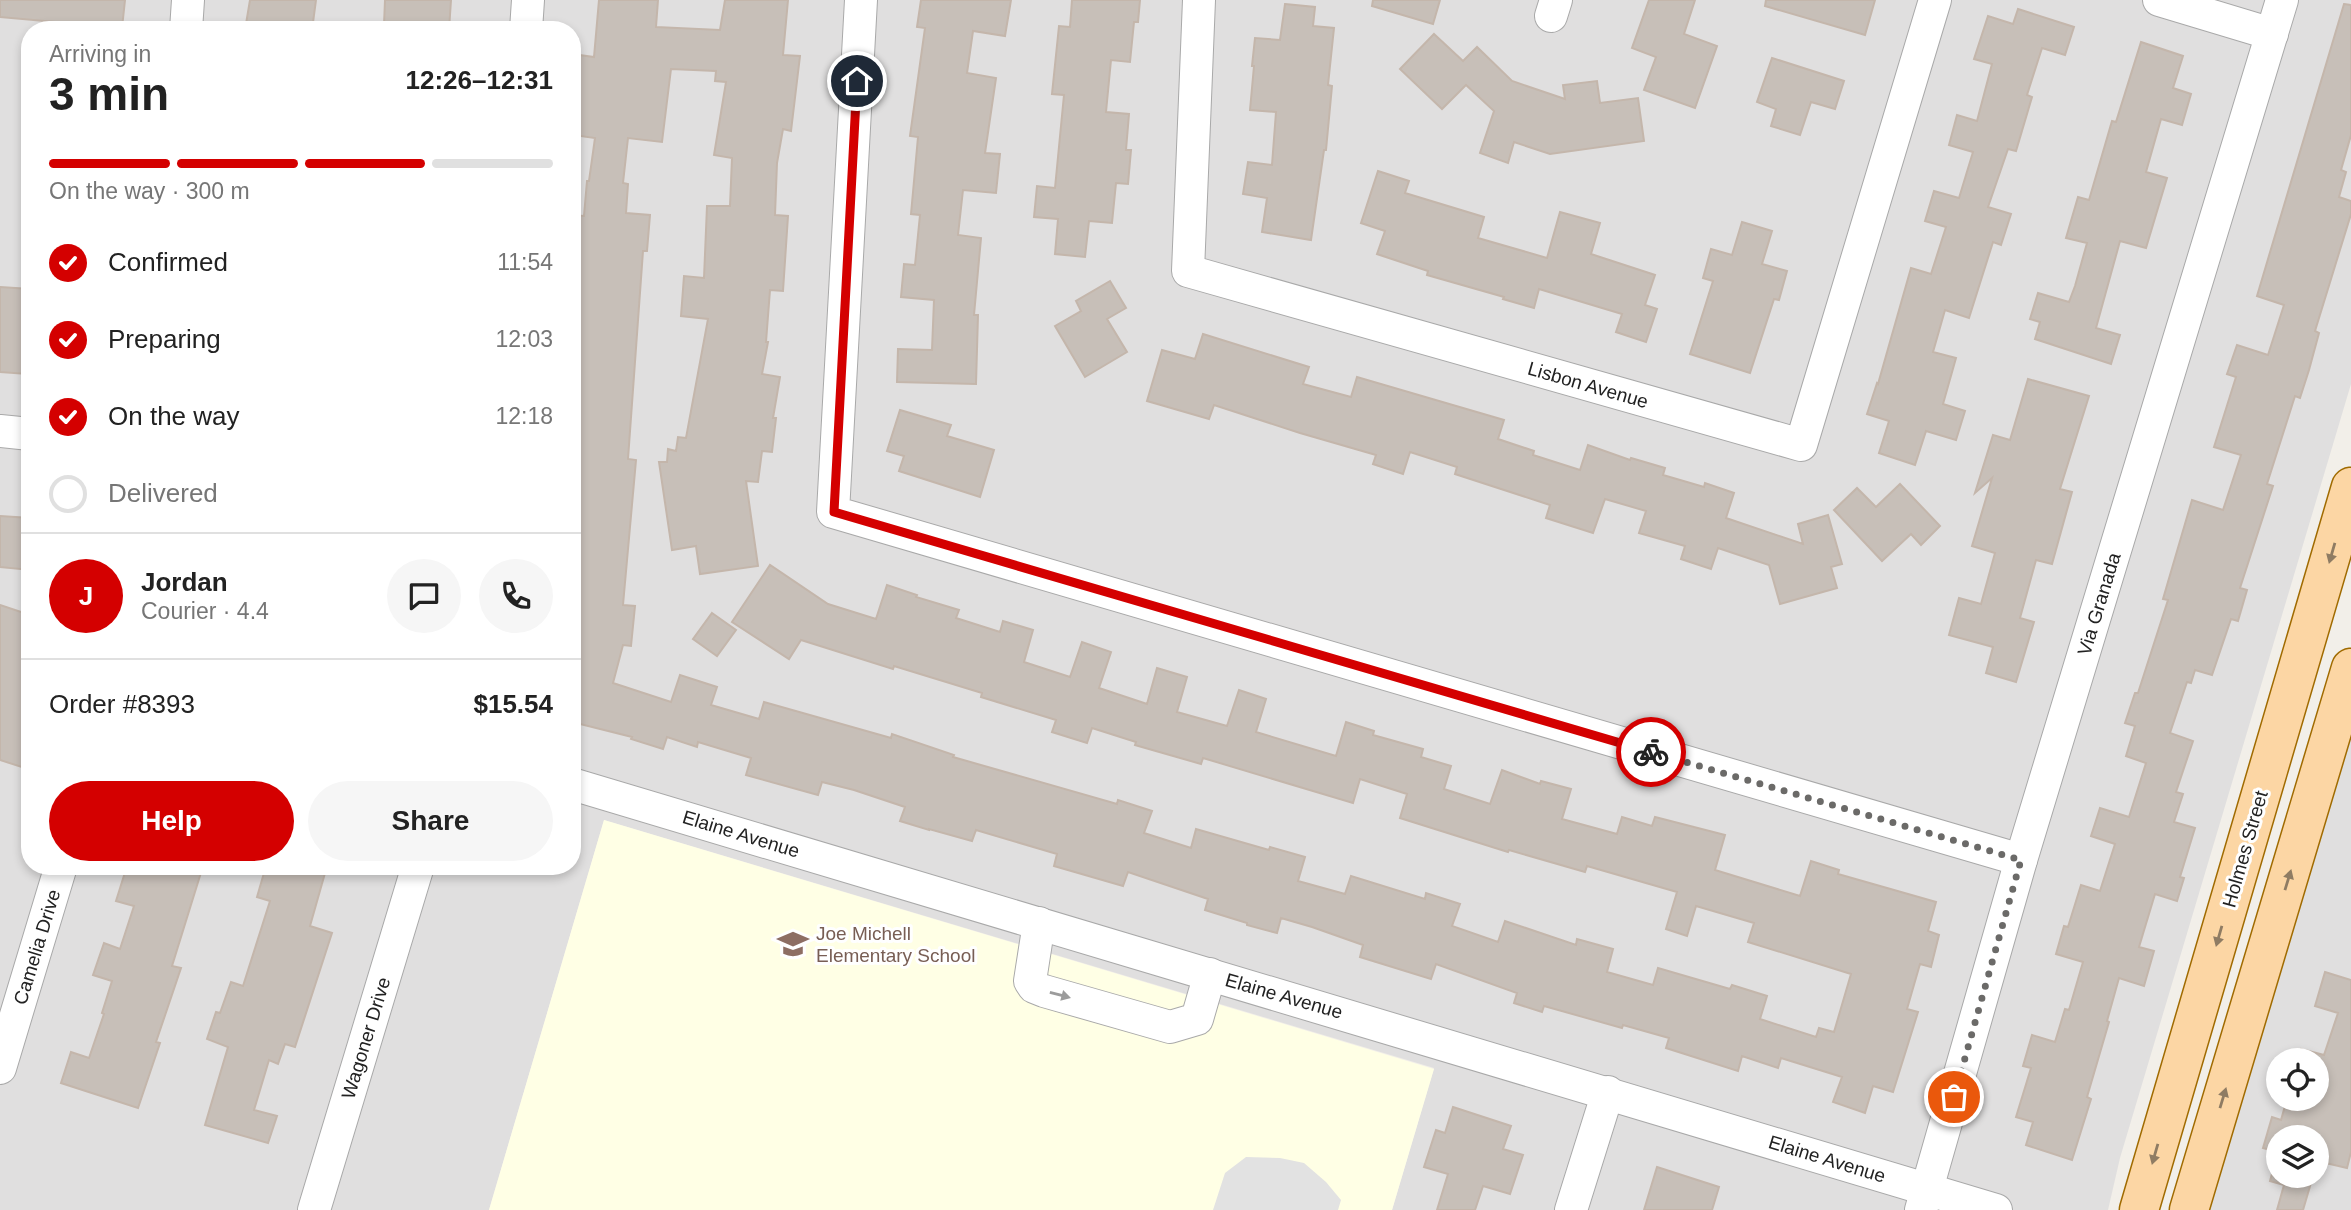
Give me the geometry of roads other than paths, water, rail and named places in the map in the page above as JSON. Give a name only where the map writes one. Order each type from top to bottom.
[{"type":"main road","name":"Holmes Street","points":[[2139,1210],[2351,487]]},
{"type":"main road","points":[[2189,1210],[2351,668]]},
{"type":"street","points":[[187,21],[188,0]]},
{"type":"street","points":[[527,21],[528,0]]},
{"type":"street","points":[[861,0],[834,512],[2021,860]]},
{"type":"street","name":"Lisbon Avenue","points":[[1199,0],[1188,271],[1801,445],[1935,0]]},
{"type":"street","points":[[2159,0],[2272,34]]},
{"type":"street","name":"Via Granada","points":[[1924,1199],[2021,860],[2282,0]]},
{"type":"street","points":[[0,431],[21,433]]},
{"type":"street","name":"Elaine Avenue","points":[[581,787],[1608,1092],[1924,1199],[1996,1210]]},
{"type":"street","name":"Camelia Drive","points":[[0,1068],[58,875]]},
{"type":"street","name":"Wagoner Drive","points":[[314,1210],[415,875]]},
{"type":"street","points":[[1039,923],[1030,981],[1034,987],[1044,991],[1170,1027],[1197,1019],[1210,974]]},
{"type":"street","points":[[1571,1210],[1608,1092]]},
{"type":"place","name":"Joe Michell Elementary School","points":[[793,944]]}]
